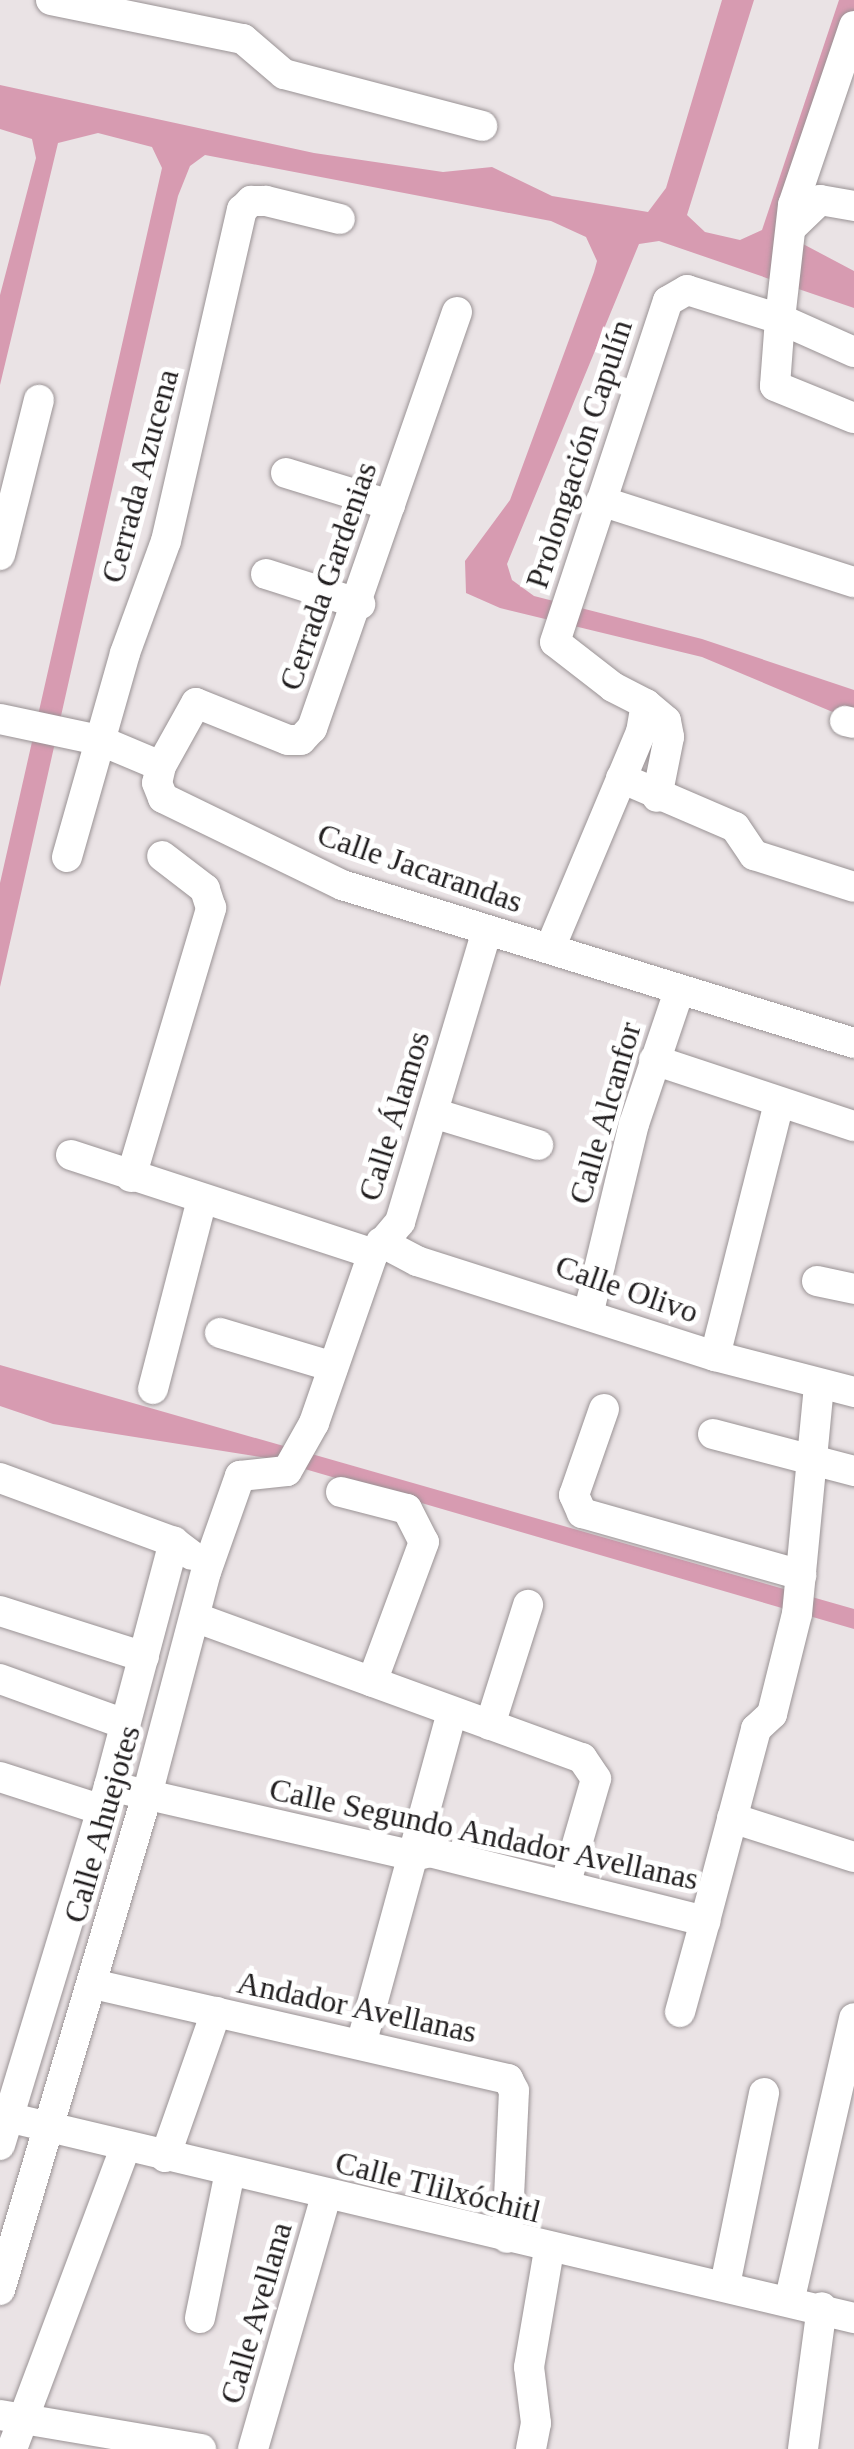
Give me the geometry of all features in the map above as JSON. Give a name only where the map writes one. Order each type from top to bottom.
[{"type":"street","points":[[50,0],[243,39],[284,74],[482,126]]},
{"type":"street","points":[[854,26],[791,230],[775,386],[854,418]]},
{"type":"street","points":[[791,230],[820,200],[854,206]]},
{"type":"street","name":"Cerrada Azucena","points":[[67,857],[99,740],[166,541],[242,210],[251,201],[266,201],[340,219]]},
{"type":"street","name":"Prolongación Capulín","points":[[644,718],[555,642],[570,586],[675,291],[780,319]]},
{"type":"street","name":"Cerrada Gardenias","points":[[161,766],[196,703],[302,740],[312,728],[360,604],[457,312]]},
{"type":"street","points":[[780,319],[854,352]]},
{"type":"street","points":[[0,554],[13,450],[40,400]]},
{"type":"street","points":[[286,473],[390,505]]},
{"type":"street","points":[[601,500],[854,582]]},
{"type":"street","points":[[266,574],[360,604]]},
{"type":"street","points":[[551,946],[644,718],[666,721],[668,737],[657,797]]},
{"type":"street","points":[[13,723],[62,736],[99,740],[161,766]]},
{"type":"street","name":"Calle Jacarandas","points":[[161,766],[157,783],[163,798],[342,885],[486,934],[551,946],[678,994],[854,1043]]},
{"type":"street","points":[[622,778],[657,797],[735,827],[754,855],[854,887]]},
{"type":"street","points":[[131,1176],[211,908],[204,889],[162,856]]},
{"type":"street","name":"Calle Álamos","points":[[314,1423],[377,1248],[400,1222],[486,934]]},
{"type":"street","name":"Calle Alcanfor","points":[[589,1311],[654,1060],[678,994]]},
{"type":"street","points":[[654,1060],[854,1126]]},
{"type":"street","points":[[715,1356],[780,1103]]},
{"type":"street","points":[[433,1113],[538,1145]]},
{"type":"street","points":[[72,1155],[188,1197],[154,1388]]},
{"type":"street","name":"Calle Olivo","points":[[188,1197],[589,1311],[715,1356],[854,1392]]},
{"type":"street","points":[[817,1281],[854,1289]]},
{"type":"street","points":[[220,1333],[333,1367]]},
{"type":"street","name":"Calle Segundo Andador Avellanas","points":[[0,1777],[106,1798],[148,1794],[414,1856],[430,1852],[705,1921],[756,1729],[772,1714],[799,1591],[819,1384]]},
{"type":"street","points":[[604,1409],[574,1495],[582,1513],[799,1591]]},
{"type":"street","name":"Calle Ahuejotes","points":[[0,2290],[148,1794],[206,1572],[240,1476],[286,1471],[314,1423]]},
{"type":"street","points":[[713,1434],[854,1471]]},
{"type":"street","points":[[0,1478],[174,1542],[206,1572]]},
{"type":"street","points":[[341,1492],[407,1509],[424,1542],[372,1682]]},
{"type":"street","name":"Calle Ahuejotes","points":[[4,2131],[106,1798],[174,1542]]},
{"type":"street","points":[[490,1726],[528,1605]]},
{"type":"street","points":[[0,1611],[144,1657]]},
{"type":"street","points":[[197,1618],[594,1768],[564,1886]]},
{"type":"street","points":[[0,1679],[125,1724]]},
{"type":"street","points":[[362,2040],[452,1712]]},
{"type":"street","points":[[732,1818],[854,1857]]},
{"type":"street","points":[[680,2012],[705,1921]]},
{"type":"street","name":"Andador Avellanas","points":[[93,1984],[362,2040],[508,2079],[514,2092],[508,2238]]},
{"type":"street","points":[[166,2157],[216,2012]]},
{"type":"street","points":[[790,2298],[854,2018]]},
{"type":"street","points":[[725,2285],[764,2093]]},
{"type":"street","name":"Calle Tlilxóchitl","points":[[4,2131],[49,2129],[549,2250],[790,2298],[854,2318]]},
{"type":"street","points":[[125,2148],[12,2429],[191,2448]]},
{"type":"street","points":[[200,2318],[230,2172]]},
{"type":"street","name":"Calle Avellana","points":[[253,2449],[326,2196]]},
{"type":"street","points":[[531,2449],[536,2423],[529,2366],[549,2250]]},
{"type":"street","points":[[803,2449],[822,2307]]},
{"type":"shaded area","points":[[722,0],[754,0],[687,215],[705,232],[740,240],[762,230],[839,0],[854,0],[854,47],[801,201],[803,244],[854,271],[854,308],[659,241],[639,244],[507,564],[512,580],[534,596],[702,639],[854,690],[854,721],[702,657],[500,608],[466,593],[465,561],[510,500],[594,272],[597,261],[586,237],[551,221],[205,155],[190,166],[178,196],[0,987],[0,883],[162,168],[152,147],[98,133],[58,143],[0,385],[0,295],[36,158],[32,139],[0,129],[0,85],[314,153],[443,172],[492,167],[552,196],[648,212],[666,188]]},
{"type":"shaded area","points":[[0,1365],[854,1609],[854,1629],[267,1458],[53,1424],[0,1406]]}]
